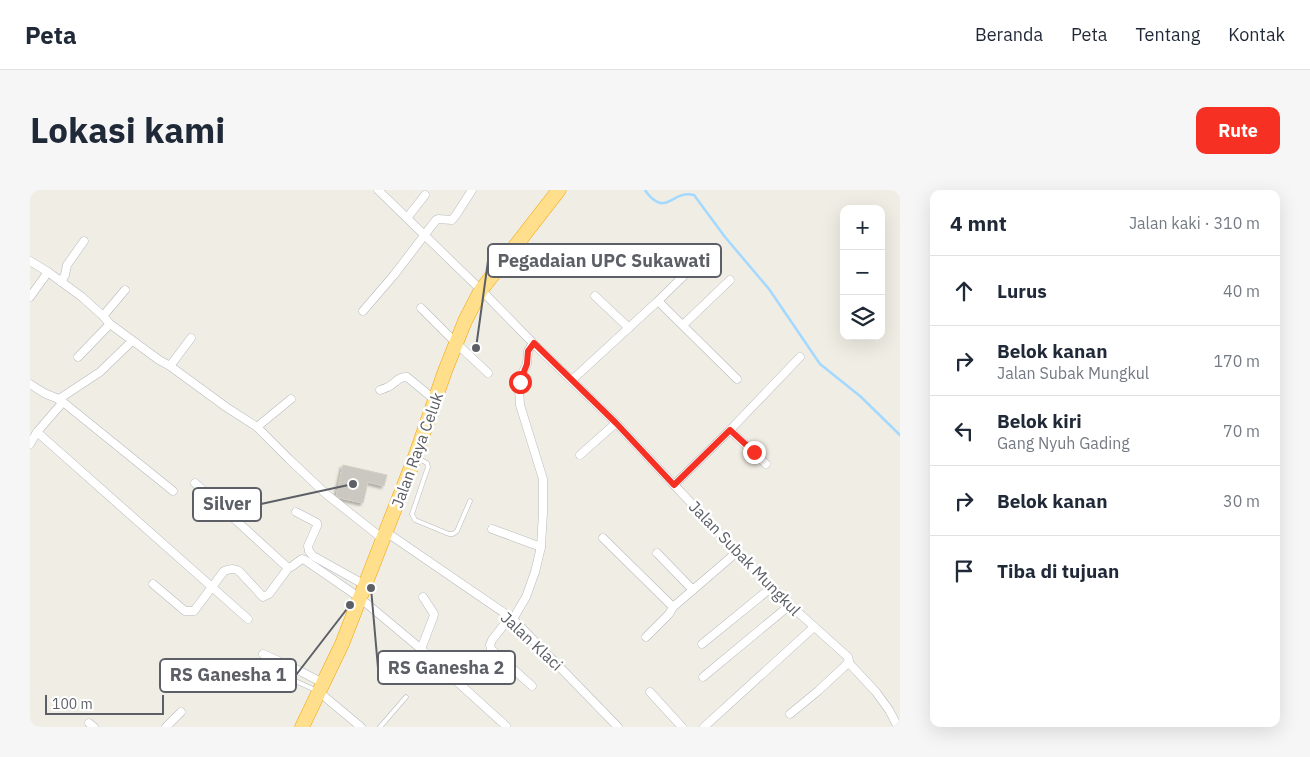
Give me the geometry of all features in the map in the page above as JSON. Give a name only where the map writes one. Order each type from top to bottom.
[{"type":"highway","name":"Jalan Raya Celuk","points":[[302,727],[342,644],[361,588],[415,457],[445,371],[465,321],[481,290],[559,190]]},
{"type":"street","name":"Jalan Subak Mungkul","points":[[378,190],[616,423],[737,552],[790,605],[848,656],[848,662],[876,692],[898,727]]},
{"type":"street","points":[[363,311],[438,219],[452,220],[472,190]]},
{"type":"street","points":[[407,218],[426,195]]},
{"type":"street","points":[[61,282],[67,265],[84,241]]},
{"type":"street","points":[[572,380],[706,254]]},
{"type":"street","name":"Jalan Klaci","points":[[31,263],[48,272],[82,297],[110,324],[132,341],[257,427],[326,494],[384,536],[512,618],[618,727]]},
{"type":"street","points":[[30,297],[48,272]]},
{"type":"street","points":[[683,325],[730,280]]},
{"type":"street","points":[[103,316],[125,290]]},
{"type":"street","points":[[595,296],[629,328]]},
{"type":"street","points":[[658,301],[737,380]]},
{"type":"street","points":[[422,308],[488,373]]},
{"type":"street","points":[[78,357],[110,324]]},
{"type":"street","points":[[170,366],[191,338]]},
{"type":"street","points":[[30,444],[61,401],[100,372],[132,341]]},
{"type":"street","points":[[532,686],[491,649],[490,645],[526,597],[541,547],[543,479],[520,405],[519,387],[521,376],[527,364],[528,351],[534,343]]},
{"type":"street","points":[[674,485],[800,357]]},
{"type":"street","points":[[380,390],[389,387],[404,376],[436,400]]},
{"type":"street","points":[[30,384],[61,401],[174,492]]},
{"type":"street","points":[[257,427],[291,399]]},
{"type":"street","points":[[580,455],[616,423]]},
{"type":"street","points":[[730,430],[766,464]]},
{"type":"street","points":[[37,432],[248,619]]},
{"type":"street","points":[[195,484],[289,568]]},
{"type":"street","points":[[296,512],[317,523],[308,546],[311,553],[361,588],[421,648],[506,726]]},
{"type":"street","points":[[492,529],[541,547]]},
{"type":"street","points":[[603,538],[673,607]]},
{"type":"street","points":[[646,637],[669,614],[673,607],[737,552]]},
{"type":"street","points":[[657,553],[693,590]]},
{"type":"street","points":[[153,584],[188,612],[194,611],[224,571],[232,568],[239,571],[263,597],[269,594],[289,568],[300,560],[306,560],[361,588]]},
{"type":"street","points":[[702,644],[772,587]]},
{"type":"street","points":[[421,648],[434,614],[423,597]]},
{"type":"street","points":[[703,677],[790,605]]},
{"type":"street","points":[[704,727],[814,627]]},
{"type":"street","points":[[263,654],[292,667],[321,688],[361,727]]},
{"type":"street","points":[[790,714],[818,691],[848,662]]},
{"type":"street","points":[[650,692],[682,727]]},
{"type":"street","points":[[166,727],[180,712]]},
{"type":"lane","points":[[521,239],[553,272]]},
{"type":"lane","points":[[415,457],[425,461],[428,468],[412,514],[415,520],[453,534],[457,531],[470,501]]},
{"type":"lane","points":[[274,671],[309,688],[321,688]]},
{"type":"lane","points":[[380,727],[406,697]]},
{"type":"building","points":[[343,465],[387,475],[384,486],[368,482],[363,503],[336,497]]},
{"type":"waterway","points":[[645,190],[653,199],[663,203],[681,195],[694,195],[725,237],[769,289],[820,364],[860,396],[900,435]]},
{"type":"place","name":"Pegadaian UPC Sukawati","points":[[476,348]]},
{"type":"place","name":"Silver","points":[[353,484]]},
{"type":"place","name":"RS Ganesha 2","points":[[371,588]]},
{"type":"place","name":"RS Ganesha 1","points":[[350,605]]},
{"type":"route","points":[[520,382],[527,364],[528,351],[534,343],[616,423],[674,485],[730,430],[754,452]]}]
